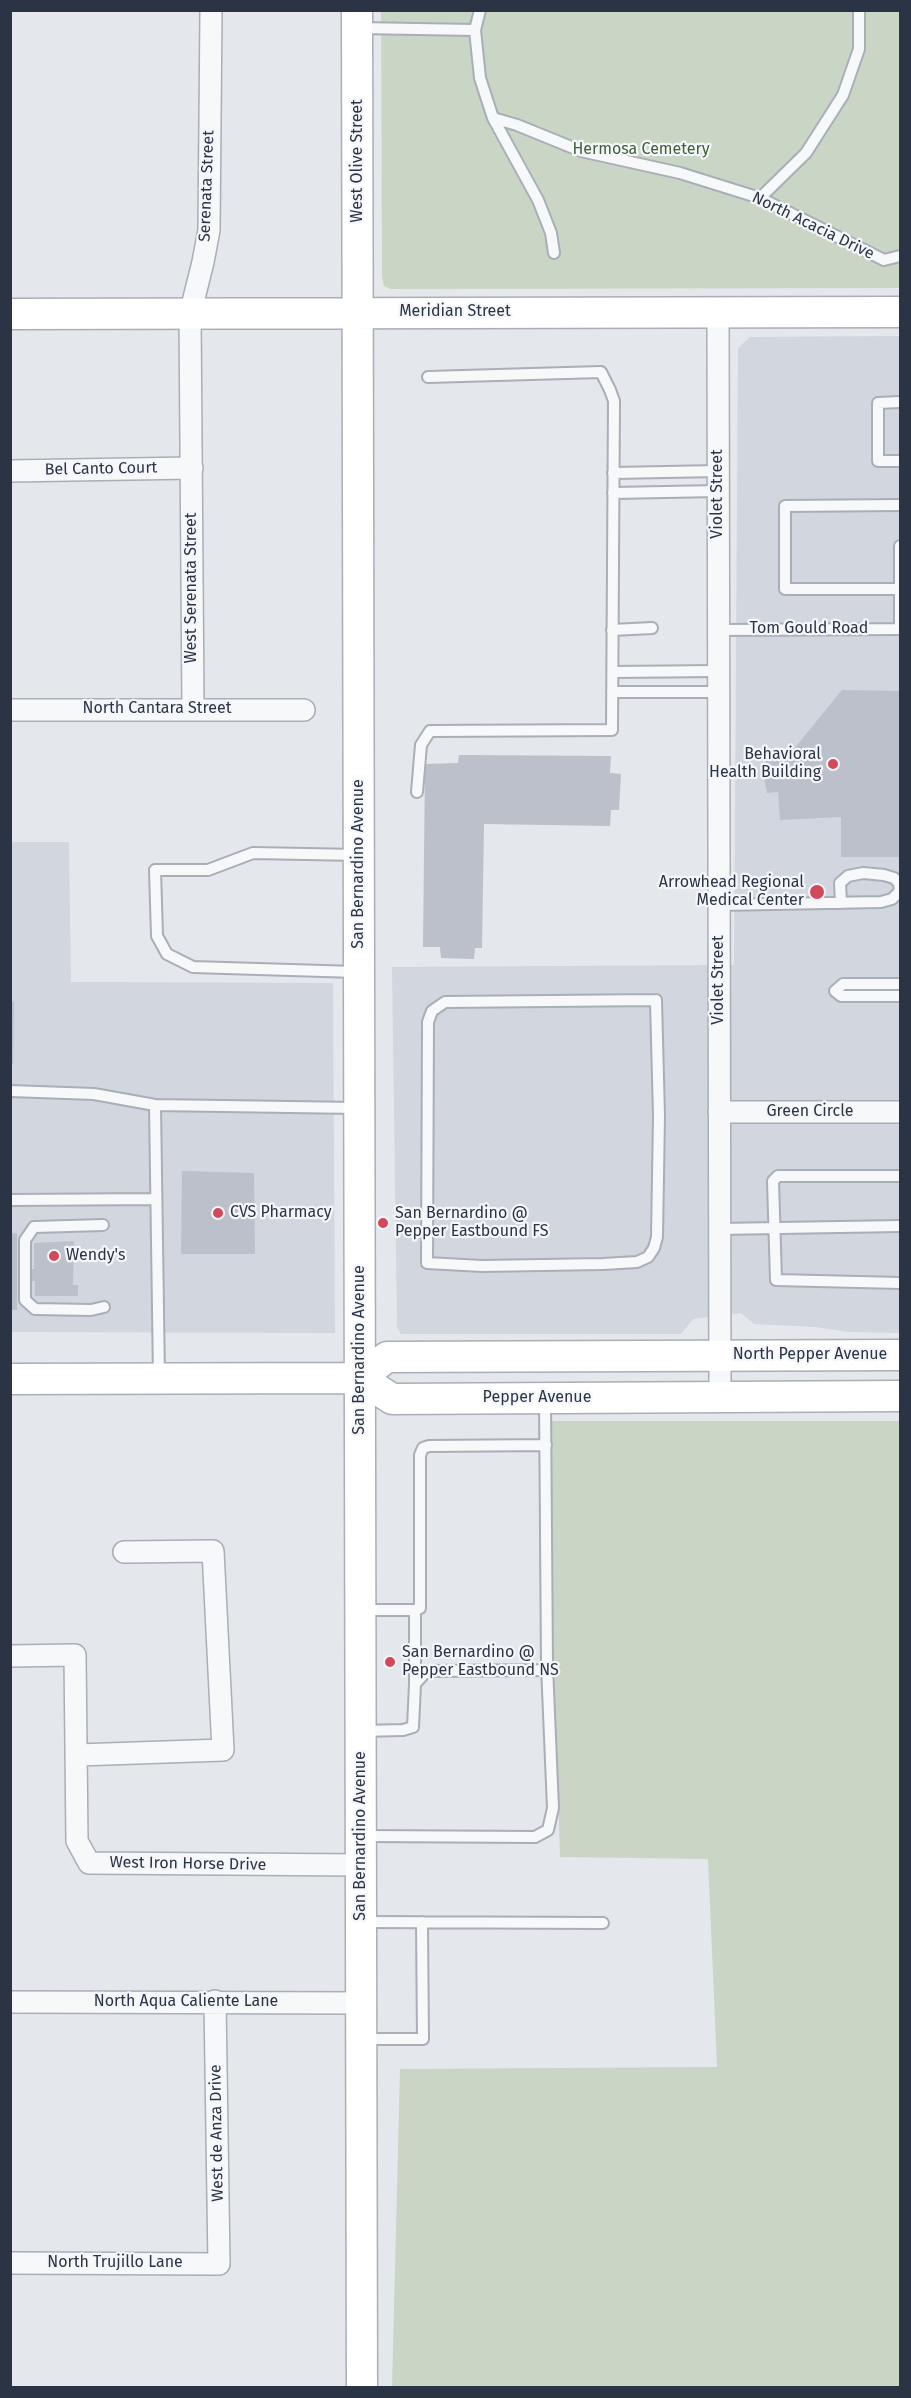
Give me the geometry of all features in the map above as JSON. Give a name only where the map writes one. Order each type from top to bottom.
[{"type":"main road","name":"West Olive Street","points":[[357,19],[358,312]]},
{"type":"main road","name":"San Bernardino Avenue","points":[[358,312],[362,2388]]},
{"type":"main road","name":"Meridian Street","points":[[10,314],[900,312]]},
{"type":"main road","points":[[10,1379],[360,1378],[387,1357],[720,1355]]},
{"type":"main road","name":"North Pepper Avenue","points":[[720,1355],[900,1355]]},
{"type":"main road","name":"Pepper Avenue","points":[[360,1378],[392,1399],[720,1396]]},
{"type":"main road","points":[[720,1396],[900,1396]]},
{"type":"street","name":"Serenata Street","points":[[192,468],[190,314],[203,262],[208,230],[211,10]]},
{"type":"street","name":"Violet Street","points":[[718,312],[720,1396]]},
{"type":"street","name":"Bel Canto Court","points":[[10,471],[192,468]]},
{"type":"street","name":"West Serenata Street","points":[[192,468],[193,708]]},
{"type":"street","name":"North Cantara Street","points":[[10,710],[193,708],[304,710]]},
{"type":"street","name":"Green Circle","points":[[719,1112],[900,1112]]},
{"type":"street","points":[[10,1656],[75,1654],[78,1755],[223,1750],[213,1551],[124,1552]]},
{"type":"street","name":"West Iron Horse Drive","points":[[78,1755],[77,1841],[89,1863],[361,1851]]},
{"type":"street","name":"West de Anza Drive","points":[[215,2001],[219,2264]]},
{"type":"street","name":"North Aqua Caliente Lane","points":[[10,2002],[362,2003]]},
{"type":"street","name":"North Trujillo Lane","points":[[10,2263],[219,2264]]},
{"type":"lane","points":[[480,10],[475,30],[480,78],[493,118],[537,200],[551,233],[554,253]]},
{"type":"lane","points":[[760,198],[806,153],[843,95],[859,49],[859,10]]},
{"type":"lane","points":[[357,19],[475,30]]},
{"type":"lane","name":"North Acacia Drive","points":[[493,118],[517,125],[581,151],[680,174],[760,198],[884,260],[900,256]]},
{"type":"lane","points":[[417,792],[421,745],[430,731],[612,730],[614,401],[610,390],[600,372],[428,377]]},
{"type":"lane","points":[[900,402],[878,403],[878,462],[900,462]]},
{"type":"lane","points":[[613,473],[718,481]]},
{"type":"lane","points":[[613,493],[718,481]]},
{"type":"lane","points":[[900,505],[785,506],[785,589],[900,589]]},
{"type":"lane","points":[[900,546],[900,629]]},
{"type":"lane","points":[[612,630],[652,628]]},
{"type":"lane","name":"Tom Gould Road","points":[[718,630],[900,629]]},
{"type":"lane","points":[[613,672],[718,671]]},
{"type":"lane","points":[[612,692],[719,692]]},
{"type":"lane","points":[[359,855],[253,853],[208,870],[155,870],[157,936],[167,954],[193,967],[360,972]]},
{"type":"lane","points":[[719,905],[841,903],[881,902],[892,899],[900,891],[899,883],[894,878],[884,875],[863,873],[848,876],[840,883],[841,903]]},
{"type":"lane","points":[[900,984],[843,984],[835,991],[842,996],[900,996]]},
{"type":"lane","points":[[656,1000],[659,1116],[657,1237],[648,1257],[637,1262],[603,1264],[482,1266],[428,1263],[427,1150],[428,1022],[432,1011],[438,1005],[446,1002],[656,1000]]},
{"type":"lane","points":[[10,1091],[94,1094],[155,1105],[360,1108]]},
{"type":"lane","points":[[155,1105],[159,1378]]},
{"type":"lane","points":[[900,1176],[778,1176],[773,1181],[776,1280],[900,1283]]},
{"type":"lane","points":[[10,1200],[156,1199]]},
{"type":"lane","points":[[103,1225],[34,1227],[25,1240],[25,1300],[36,1309],[91,1310],[104,1307]]},
{"type":"lane","points":[[719,1229],[900,1226]]},
{"type":"lane","points":[[361,1851],[535,1837],[548,1830],[553,1808],[547,1666],[545,1398]]},
{"type":"lane","points":[[361,1610],[415,1610],[420,1608],[420,1455],[423,1448],[429,1446],[546,1444]]},
{"type":"lane","points":[[361,1731],[413,1728],[415,1719],[415,1610]]},
{"type":"lane","points":[[415,1684],[424,1674],[433,1671],[542,1670],[547,1666]]},
{"type":"lane","points":[[361,1922],[603,1923]]},
{"type":"lane","points":[[362,2039],[423,2039],[422,1922]]},
{"type":"shaded area","name":"Arrowhead Regional Medical Center","points":[[900,336],[900,1333],[849,1332],[815,1327],[754,1324],[741,1313],[693,1319],[681,1334],[401,1334],[397,1327],[392,967],[734,965],[738,348],[750,337]]},
{"type":"shaded area","points":[[11,842],[69,842],[71,982],[333,983],[335,1333],[11,1332]]},
{"type":"green space","name":"Hermosa Cemetery","points":[[381,11],[900,11],[900,288],[390,289],[384,286],[382,277]]},
{"type":"green space","points":[[546,1421],[900,1421],[900,2387],[392,2388],[400,2069],[717,2067],[708,1859],[560,1857]]},
{"type":"building","name":"Behavioral Health Building","points":[[842,690],[900,691],[900,857],[841,857],[841,817],[780,820],[778,792],[767,793],[764,776],[766,751],[793,750]]},
{"type":"building","points":[[459,755],[611,756],[610,773],[621,774],[619,810],[611,810],[610,826],[484,824],[482,948],[475,948],[474,959],[441,958],[440,947],[423,947],[425,764],[458,763]]},
{"type":"building","points":[[10,1002],[14,1002],[13,1064],[10,1064]]},
{"type":"building","name":"CVS Pharmacy","points":[[182,1171],[254,1173],[255,1254],[181,1254]]},
{"type":"building","points":[[17,1233],[17,1310],[10,1310],[10,1234]]},
{"type":"building","name":"Wendy's","points":[[74,1241],[73,1285],[78,1285],[78,1296],[35,1296],[35,1281],[32,1281],[34,1243]]},
{"type":"place","name":"Behavioral Health Building","points":[[833,764]]},
{"type":"place","name":"Arrowhead Regional Medical Center","points":[[817,892]]},
{"type":"place","name":"CVS Pharmacy","points":[[218,1213]]},
{"type":"place","name":"San Bernardino @ Pepper Eastbound FS","points":[[383,1223]]},
{"type":"place","name":"Wendy's","points":[[54,1256]]},
{"type":"place","name":"San Bernardino @ Pepper Eastbound NS","points":[[390,1662]]}]
